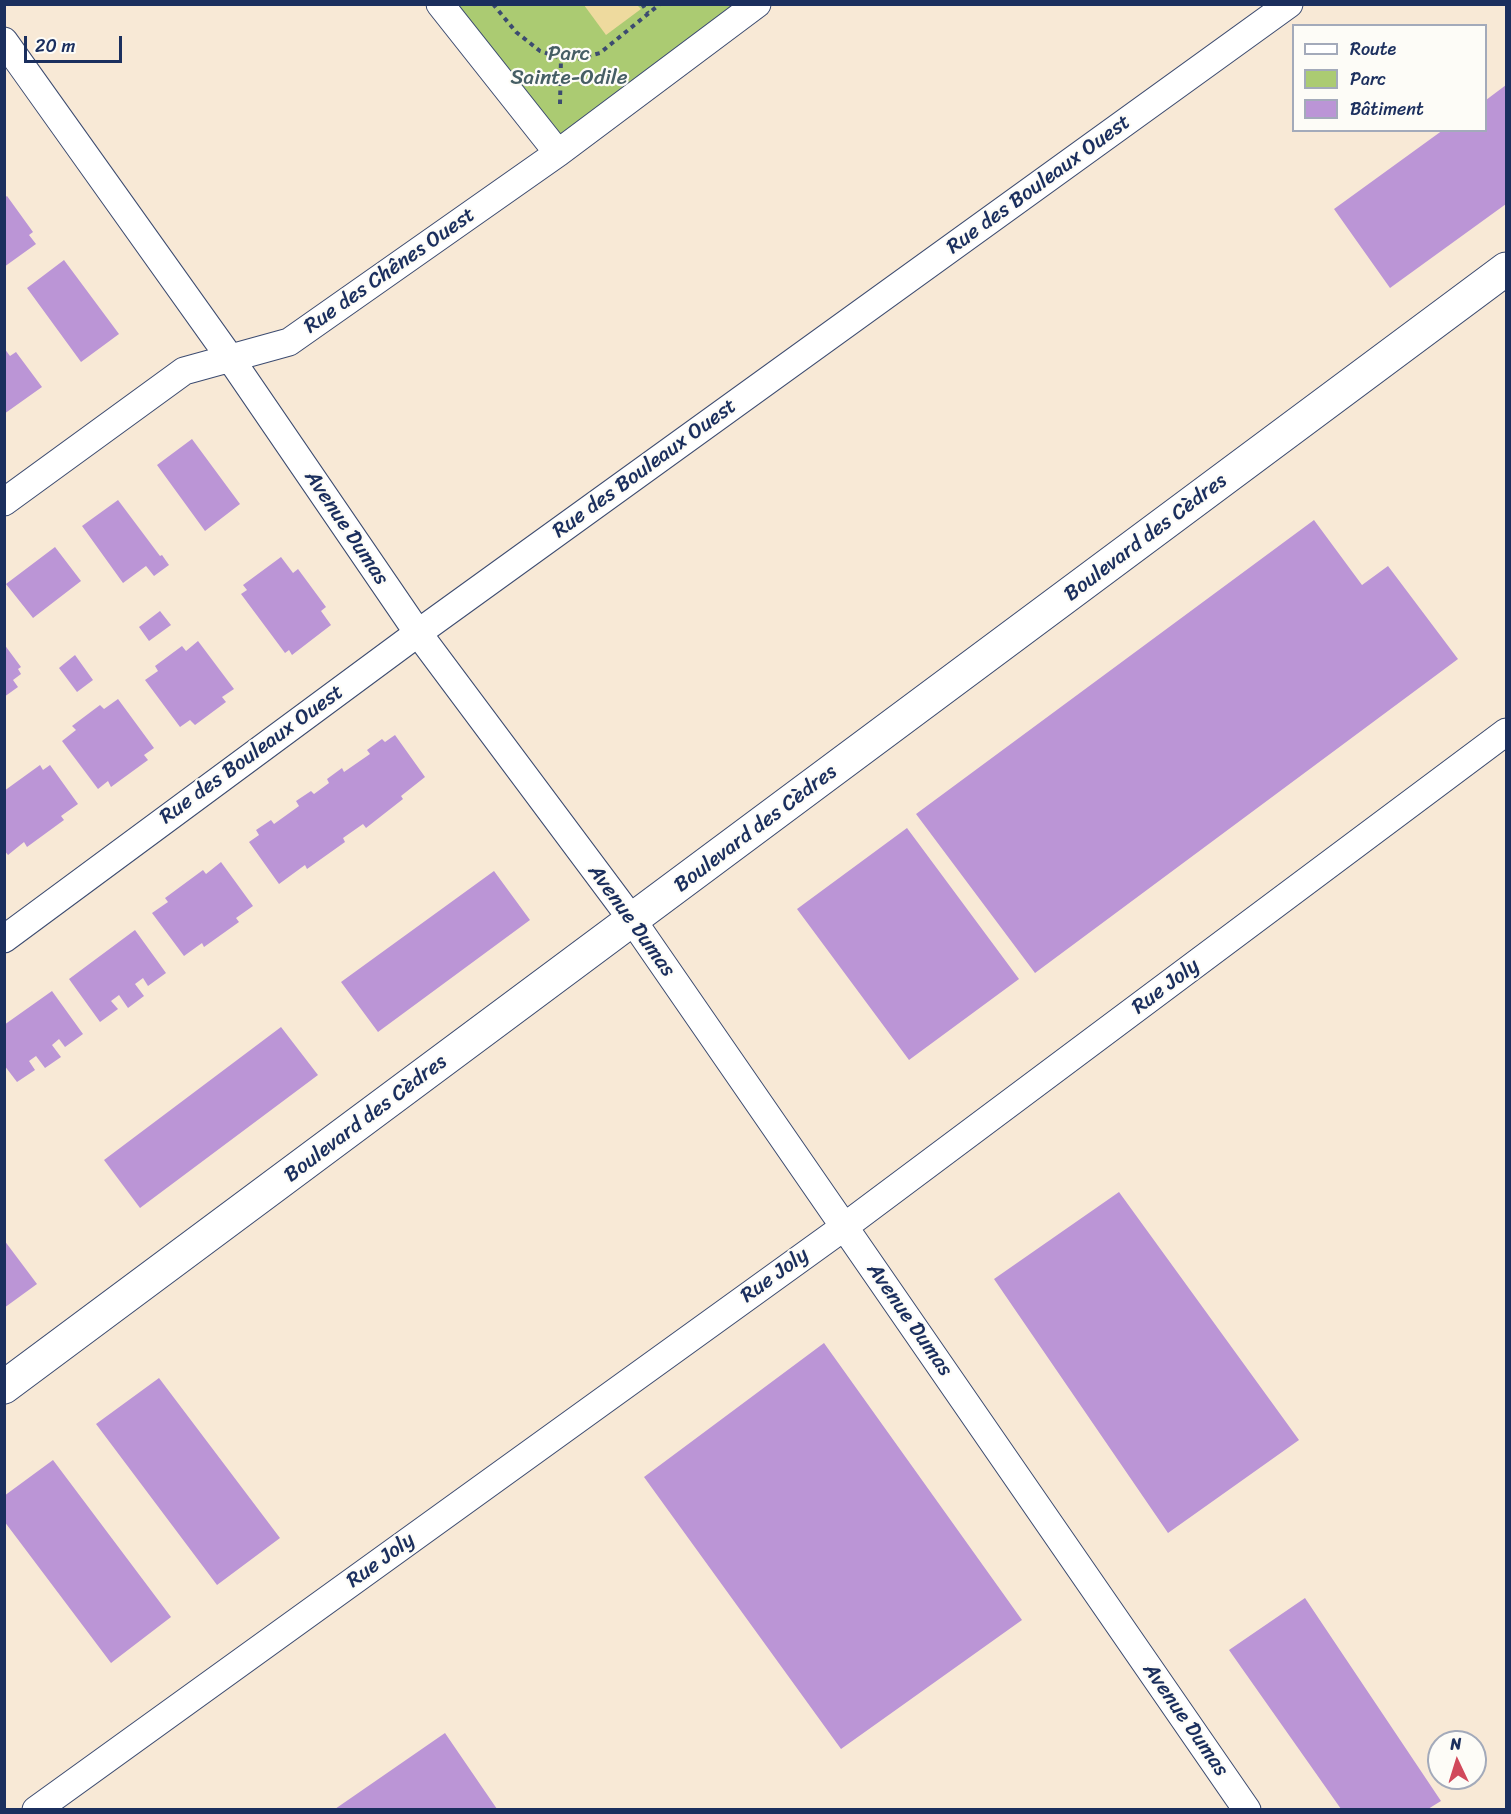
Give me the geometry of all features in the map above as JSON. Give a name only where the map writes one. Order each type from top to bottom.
[{"type":"street","points":[[440,4],[558,153]]},
{"type":"street","name":"Rue des Chênes Ouest","points":[[4,502],[184,371],[289,342],[558,153],[757,4]]},
{"type":"street","name":"Rue des Bouleaux Ouest","points":[[4,939],[418,633],[1289,4]]},
{"type":"street","name":"Avenue Dumas","points":[[4,41],[230,358],[418,633],[633,921],[1247,1809]]},
{"type":"street","name":"Boulevard des Cèdres","points":[[4,1387],[1506,269]]},
{"type":"street","name":"Rue Joly","points":[[36,1809],[844,1227],[1506,732]]},
{"type":"path","points":[[493,4],[516,32],[540,51],[561,58],[577,58],[600,53],[660,4]]},
{"type":"path","points":[[642,4],[648,13]]},
{"type":"path","points":[[558,153],[561,58]]},
{"type":"green space","name":"Parc Sainte-Odile","points":[[440,5],[757,5],[558,153]]},
{"type":"sand","points":[[584,5],[637,5],[641,9],[606,35]]},
{"type":"building","points":[[1506,85],[1506,204],[1390,288],[1334,209],[1440,132],[1487,132],[1487,99]]},
{"type":"building","points":[[7,196],[33,232],[29,235],[36,244],[4,267],[4,198]]},
{"type":"building","points":[[64,260],[119,334],[81,362],[27,288]]},
{"type":"building","points":[[4,348],[10,356],[16,352],[42,387],[4,414]]},
{"type":"building","points":[[192,439],[240,504],[205,531],[157,465]]},
{"type":"building","points":[[118,500],[169,565],[154,576],[146,566],[123,583],[82,526]]},
{"type":"building","points":[[1314,520],[1362,585],[1388,566],[1458,659],[1035,973],[916,814]]},
{"type":"building","points":[[55,547],[81,581],[33,618],[6,584]]},
{"type":"building","points":[[281,557],[293,573],[298,569],[326,607],[321,611],[331,625],[292,655],[289,650],[285,653],[241,594],[247,590],[243,585]]},
{"type":"building","points":[[160,611],[171,625],[149,641],[139,627]]},
{"type":"building","points":[[198,641],[234,689],[222,697],[226,702],[195,725],[190,720],[180,727],[145,680],[158,671],[155,666],[182,646],[186,651]]},
{"type":"building","points":[[4,644],[21,667],[18,669],[21,674],[13,680],[18,687],[4,697]]},
{"type":"building","points":[[75,655],[93,680],[77,692],[59,668]]},
{"type":"building","points":[[118,699],[154,748],[144,755],[148,760],[111,787],[108,781],[98,789],[62,741],[76,730],[72,726],[100,705],[104,709]]},
{"type":"building","points":[[395,735],[425,777],[401,796],[403,799],[366,828],[363,824],[343,838],[345,842],[307,869],[305,865],[279,884],[249,842],[259,835],[256,830],[271,820],[274,824],[299,806],[296,801],[311,791],[314,794],[329,783],[327,779],[342,768],[344,772],[370,754],[367,750],[382,739],[385,742]]},
{"type":"building","points":[[40,765],[43,770],[50,765],[78,804],[61,816],[64,820],[27,847],[24,842],[8,855],[4,850],[4,791]]},
{"type":"building","points":[[907,828],[1019,979],[909,1060],[797,909]]},
{"type":"building","points":[[221,862],[253,906],[236,918],[239,922],[204,947],[202,943],[184,956],[152,913],[168,902],[165,898],[203,870],[206,874]]},
{"type":"building","points":[[494,871],[530,920],[378,1032],[341,982]]},
{"type":"building","points":[[135,930],[166,973],[148,986],[143,978],[135,984],[144,996],[128,1008],[119,995],[111,1001],[118,1009],[100,1022],[69,979]]},
{"type":"building","points":[[52,991],[83,1034],[65,1047],[59,1039],[52,1045],[61,1057],[45,1068],[36,1056],[29,1061],[35,1070],[17,1082],[4,1065],[4,1025]]},
{"type":"building","points":[[281,1027],[318,1075],[140,1208],[104,1160]]},
{"type":"building","points":[[1119,1192],[1299,1440],[1168,1533],[994,1279]]},
{"type":"building","points":[[4,1240],[37,1284],[4,1308]]},
{"type":"building","points":[[824,1343],[1022,1620],[841,1749],[644,1477]]},
{"type":"building","points":[[159,1378],[280,1538],[217,1585],[96,1424]]},
{"type":"building","points":[[53,1460],[171,1617],[111,1663],[4,1521],[4,1496]]},
{"type":"building","points":[[1305,1598],[1427,1780],[1427,1790],[1434,1790],[1441,1801],[1428,1809],[1341,1809],[1229,1650]]},
{"type":"building","points":[[445,1733],[497,1809],[335,1809]]}]
